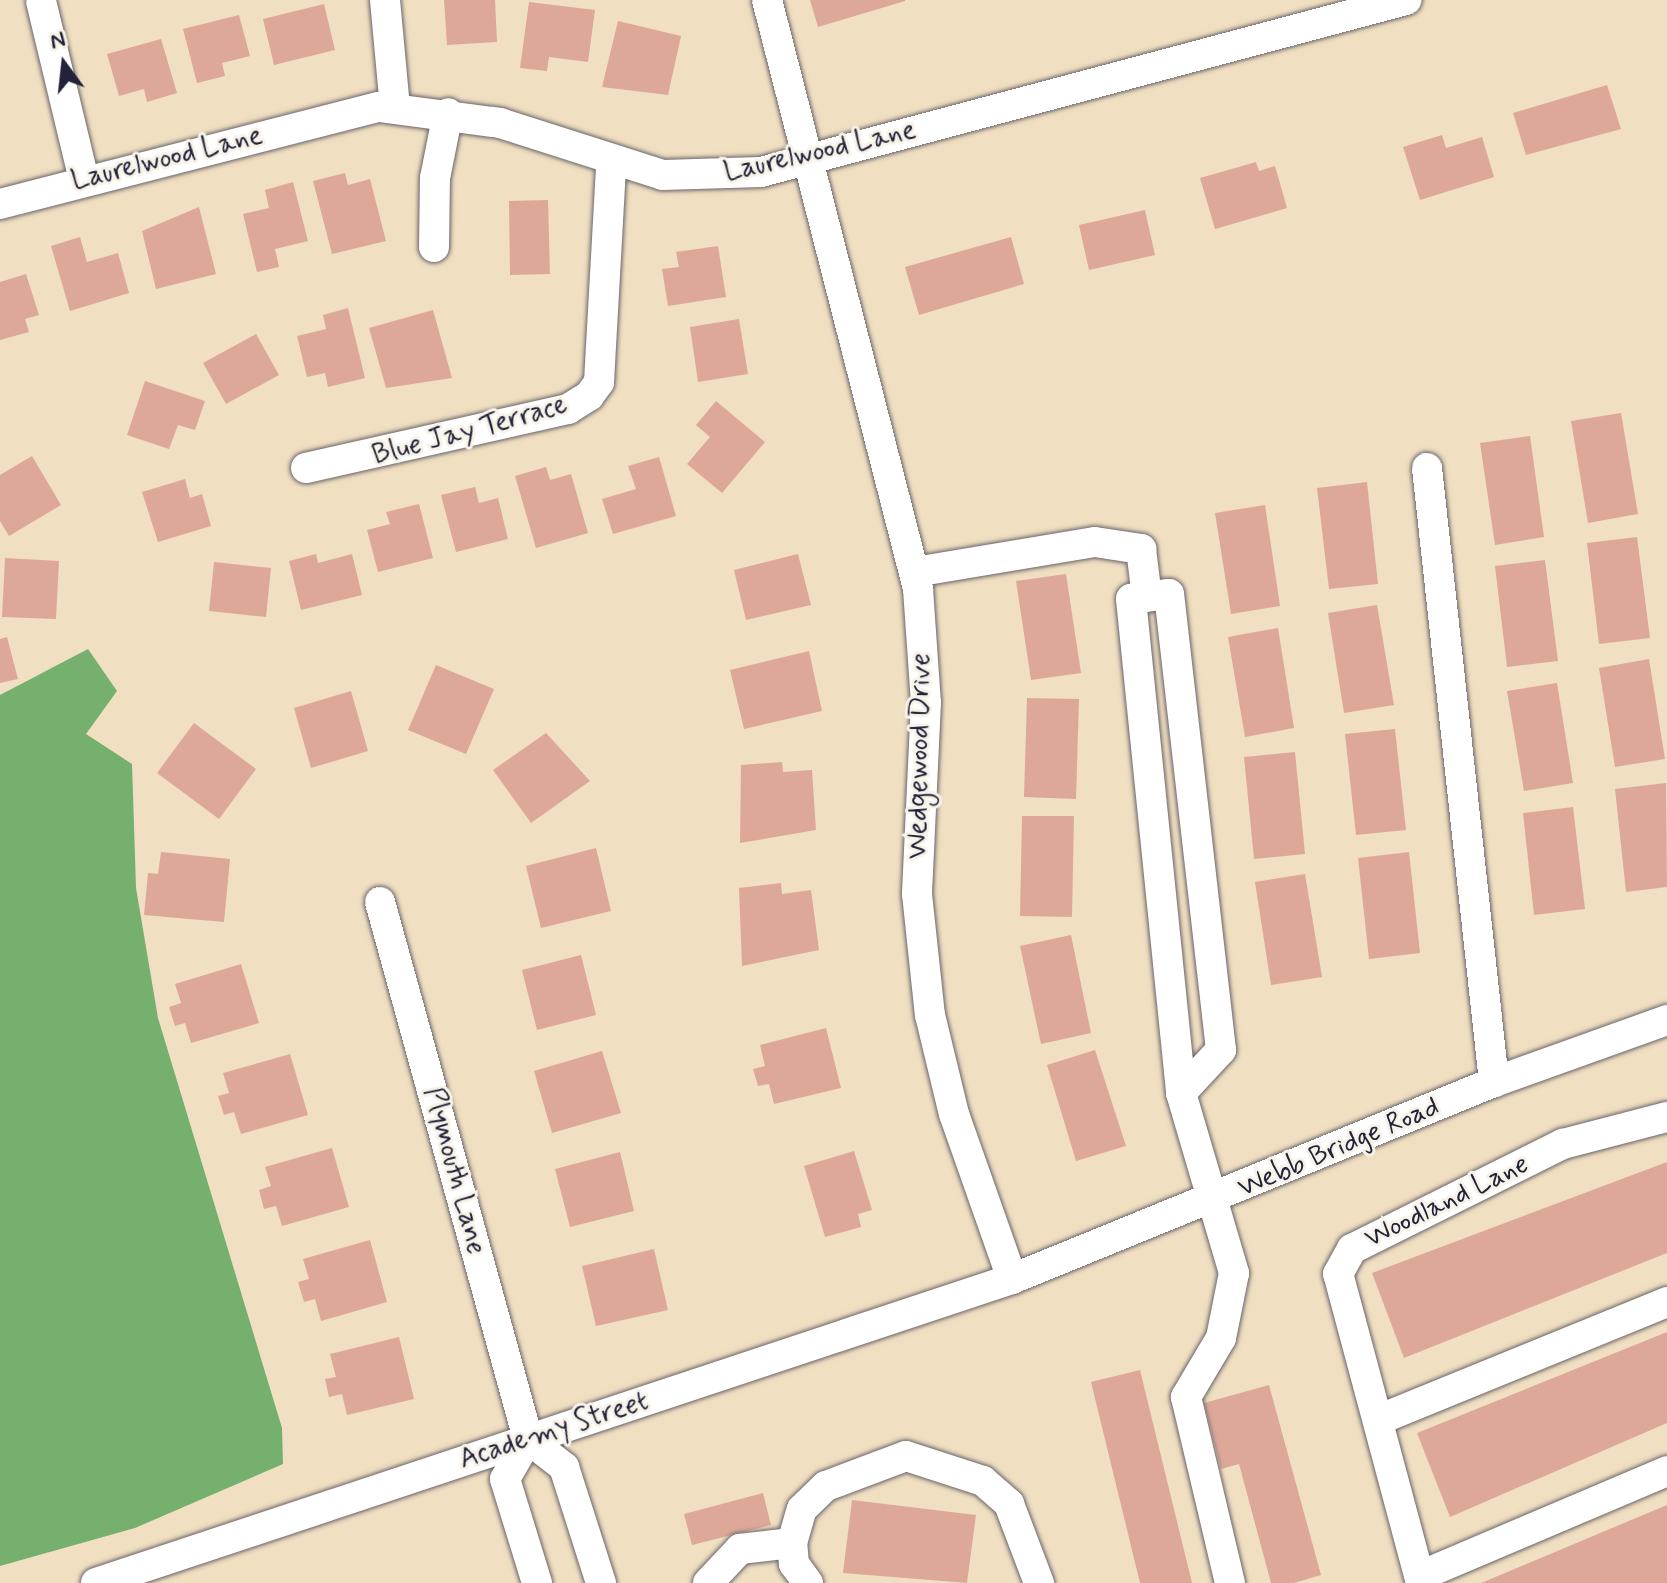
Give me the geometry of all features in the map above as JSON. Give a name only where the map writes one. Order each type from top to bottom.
[{"type":"street","points":[[385,0],[395,108]]},
{"type":"street","name":"Wedgewood Drive","points":[[767,0],[915,572],[926,702],[917,894],[930,1015],[954,1114],[1012,1279]]},
{"type":"street","name":"Laurelwood Lane","points":[[0,204],[84,180],[395,108],[448,113],[500,123],[611,164],[712,177],[809,158],[1406,0]]},
{"type":"street","points":[[41,1],[84,180]]},
{"type":"street","points":[[434,247],[435,178],[448,113]]},
{"type":"street","name":"Blue Jay Terrace","points":[[306,468],[568,409],[611,388],[611,164]]},
{"type":"street","points":[[1427,468],[1494,1082]]},
{"type":"street","points":[[915,572],[1095,542],[1141,549],[1147,597]]},
{"type":"street","points":[[1181,1093],[1221,1050],[1169,594],[1131,599],[1181,1093],[1234,1273],[1233,1304],[1186,1397],[1230,1583]]},
{"type":"street","name":"Plymouth Lane","points":[[380,902],[528,1439]]},
{"type":"street","name":"Webb Bridge Road","points":[[1012,1279],[1213,1202],[1494,1082],[1667,1020]]},
{"type":"street","name":"Woodland Lane","points":[[1421,1580],[1338,1274],[1352,1249],[1563,1144],[1667,1117]]},
{"type":"street","name":"Academy Street","points":[[96,1583],[1012,1279]]},
{"type":"street","points":[[1378,1420],[1667,1302]]},
{"type":"street","points":[[537,1583],[505,1479],[528,1439],[564,1467],[601,1583]]},
{"type":"street","points":[[808,1583],[794,1564],[792,1543],[802,1509],[826,1486],[881,1460],[931,1459],[983,1481],[1009,1504],[1039,1583]]},
{"type":"street","points":[[1421,1580],[1667,1471]]},
{"type":"street","points":[[708,1583],[740,1549],[792,1543]]},
{"type":"green space","points":[[88,649],[117,691],[86,734],[132,764],[136,888],[158,1018],[282,1428],[283,1464],[135,1528],[0,1566],[0,695]]},
{"type":"building","points":[[444,0],[495,0],[497,42],[447,45]]},
{"type":"building","points":[[810,0],[905,0],[905,1],[818,27]]},
{"type":"building","points":[[529,2],[595,10],[588,62],[549,57],[547,71],[520,68]]},
{"type":"building","points":[[324,4],[335,50],[274,65],[263,19]]},
{"type":"building","points":[[239,15],[250,56],[222,63],[225,76],[197,83],[183,29]]},
{"type":"building","points":[[618,21],[681,36],[668,95],[602,87]]},
{"type":"building","points":[[161,39],[177,93],[147,102],[144,89],[119,96],[107,54]]},
{"type":"building","points":[[1607,85],[1621,129],[1526,155],[1513,113]]},
{"type":"building","points":[[1442,135],[1446,148],[1482,137],[1494,177],[1420,200],[1403,147]]},
{"type":"building","points":[[1256,162],[1259,171],[1275,166],[1287,208],[1215,229],[1200,178]]},
{"type":"building","points":[[345,173],[348,185],[370,179],[386,241],[332,254],[313,181]]},
{"type":"building","points":[[293,182],[308,241],[275,249],[279,267],[257,272],[243,214],[269,208],[265,190]]},
{"type":"building","points":[[548,200],[550,274],[510,275],[509,201]]},
{"type":"building","points":[[199,207],[216,274],[156,289],[142,231]]},
{"type":"building","points":[[1145,210],[1155,255],[1089,270],[1079,225]]},
{"type":"building","points":[[80,237],[87,262],[118,253],[129,293],[70,311],[51,246]]},
{"type":"building","points":[[1011,237],[1024,284],[919,315],[905,267]]},
{"type":"building","points":[[718,246],[726,297],[668,306],[662,269],[679,267],[676,252]]},
{"type":"building","points":[[26,274],[39,315],[25,319],[29,332],[0,340],[0,282]]},
{"type":"building","points":[[348,308],[365,378],[328,387],[325,373],[307,377],[297,336],[326,329],[323,315]]},
{"type":"building","points":[[433,310],[452,378],[386,388],[369,328]]},
{"type":"building","points":[[739,319],[748,374],[698,382],[690,327]]},
{"type":"building","points":[[256,334],[279,375],[226,404],[203,363]]},
{"type":"building","points":[[145,381],[205,401],[195,430],[178,425],[169,449],[127,435]]},
{"type":"building","points":[[716,401],[765,442],[722,493],[687,464],[710,437],[696,425]]},
{"type":"building","points":[[1621,413],[1638,514],[1588,523],[1571,421]]},
{"type":"building","points":[[1530,436],[1544,537],[1495,545],[1480,443]]},
{"type":"building","points":[[32,456],[61,505],[9,536],[0,521],[0,475]]},
{"type":"building","points":[[659,457],[676,516],[613,534],[602,499],[636,489],[628,466]]},
{"type":"building","points":[[546,467],[550,480],[571,474],[588,533],[536,548],[515,476]]},
{"type":"building","points":[[185,479],[190,498],[202,494],[211,526],[158,542],[142,492]]},
{"type":"building","points":[[1367,482],[1378,584],[1329,589],[1317,488]]},
{"type":"building","points":[[475,487],[479,503],[498,498],[508,539],[456,552],[441,495]]},
{"type":"building","points":[[419,504],[433,558],[378,572],[367,530],[390,524],[386,512]]},
{"type":"building","points":[[1265,505],[1280,606],[1231,614],[1215,513]]},
{"type":"building","points":[[1637,537],[1650,638],[1599,644],[1587,543]]},
{"type":"building","points":[[316,554],[318,563],[352,554],[362,595],[301,610],[289,561]]},
{"type":"building","points":[[798,554],[811,605],[746,620],[734,570]]},
{"type":"building","points":[[5,558],[59,561],[56,619],[2,617]]},
{"type":"building","points":[[1545,560],[1558,661],[1507,667],[1495,566]]},
{"type":"building","points":[[214,562],[271,568],[266,617],[209,611]]},
{"type":"building","points":[[1066,574],[1081,673],[1031,680],[1016,581]]},
{"type":"building","points":[[1377,605],[1394,705],[1344,713],[1328,613]]},
{"type":"building","points":[[1278,628],[1294,728],[1245,737],[1228,637]]},
{"type":"building","points":[[7,637],[18,679],[0,683],[0,639]]},
{"type":"building","points":[[809,651],[822,711],[744,729],[730,670]]},
{"type":"building","points":[[1649,659],[1665,759],[1615,767],[1599,668]]},
{"type":"building","points":[[436,665],[494,689],[466,754],[408,730]]},
{"type":"building","points":[[1557,683],[1573,783],[1524,791],[1507,691]]},
{"type":"building","points":[[351,691],[368,751],[311,768],[294,708]]},
{"type":"building","points":[[1027,698],[1079,699],[1076,799],[1024,797]]},
{"type":"building","points":[[194,723],[256,769],[219,819],[157,773]]},
{"type":"building","points":[[1395,729],[1406,830],[1356,835],[1345,734]]},
{"type":"building","points":[[546,733],[590,781],[531,823],[493,770]]},
{"type":"building","points":[[1295,752],[1305,854],[1254,859],[1244,757]]},
{"type":"building","points":[[782,762],[783,772],[812,770],[816,830],[740,843],[741,765]]},
{"type":"building","points":[[1666,783],[1667,887],[1626,892],[1615,789]]},
{"type":"building","points":[[1573,807],[1585,909],[1534,915],[1523,813]]},
{"type":"building","points":[[1022,816],[1074,816],[1072,917],[1020,916]]},
{"type":"building","points":[[596,848],[611,911],[541,928],[526,866]]},
{"type":"building","points":[[161,852],[230,859],[224,922],[144,915],[148,873],[158,874]]},
{"type":"building","points":[[1409,852],[1420,953],[1369,959],[1358,858]]},
{"type":"building","points":[[1305,874],[1322,977],[1271,985],[1255,882]]},
{"type":"building","points":[[781,883],[782,894],[811,890],[819,950],[742,966],[739,888]]},
{"type":"building","points":[[1071,935],[1091,1033],[1041,1044],[1020,946]]},
{"type":"building","points":[[581,955],[596,1015],[537,1030],[522,970]]},
{"type":"building","points":[[241,964],[259,1023],[191,1043],[185,1023],[175,1026],[169,1007],[181,1003],[175,984]]},
{"type":"building","points":[[826,1028],[841,1088],[774,1104],[769,1084],[758,1086],[753,1069],[765,1066],[760,1045]]},
{"type":"building","points":[[1095,1050],[1126,1146],[1076,1161],[1047,1065]]},
{"type":"building","points":[[602,1051],[621,1113],[552,1133],[534,1071]]},
{"type":"building","points":[[290,1054],[308,1115],[241,1134],[234,1112],[224,1115],[218,1096],[229,1093],[223,1073]]},
{"type":"building","points":[[332,1148],[349,1207],[282,1226],[276,1206],[264,1209],[259,1190],[271,1186],[265,1167]]},
{"type":"building","points":[[854,1151],[872,1210],[858,1214],[861,1227],[825,1237],[804,1166]]},
{"type":"building","points":[[620,1152],[634,1211],[570,1227],[555,1169]]},
{"type":"building","points":[[1667,1162],[1667,1253],[1404,1358],[1372,1273]]},
{"type":"building","points":[[370,1240],[387,1302],[321,1321],[315,1299],[304,1302],[298,1282],[309,1279],[303,1259]]},
{"type":"building","points":[[654,1249],[668,1310],[596,1326],[582,1266]]},
{"type":"building","points":[[1667,1332],[1667,1423],[1450,1517],[1417,1433]]},
{"type":"building","points":[[399,1337],[414,1399],[347,1415],[342,1394],[329,1397],[325,1379],[336,1377],[330,1354]]},
{"type":"building","points":[[1140,1370],[1192,1583],[1140,1583],[1091,1382]]},
{"type":"building","points":[[1269,1385],[1321,1575],[1294,1583],[1271,1583],[1239,1464],[1221,1469],[1204,1403]]},
{"type":"building","points":[[763,1493],[771,1525],[692,1545],[684,1514]]},
{"type":"building","points":[[852,1500],[976,1515],[967,1583],[843,1573]]},
{"type":"building","points":[[1667,1505],[1667,1583],[1481,1583]]}]
